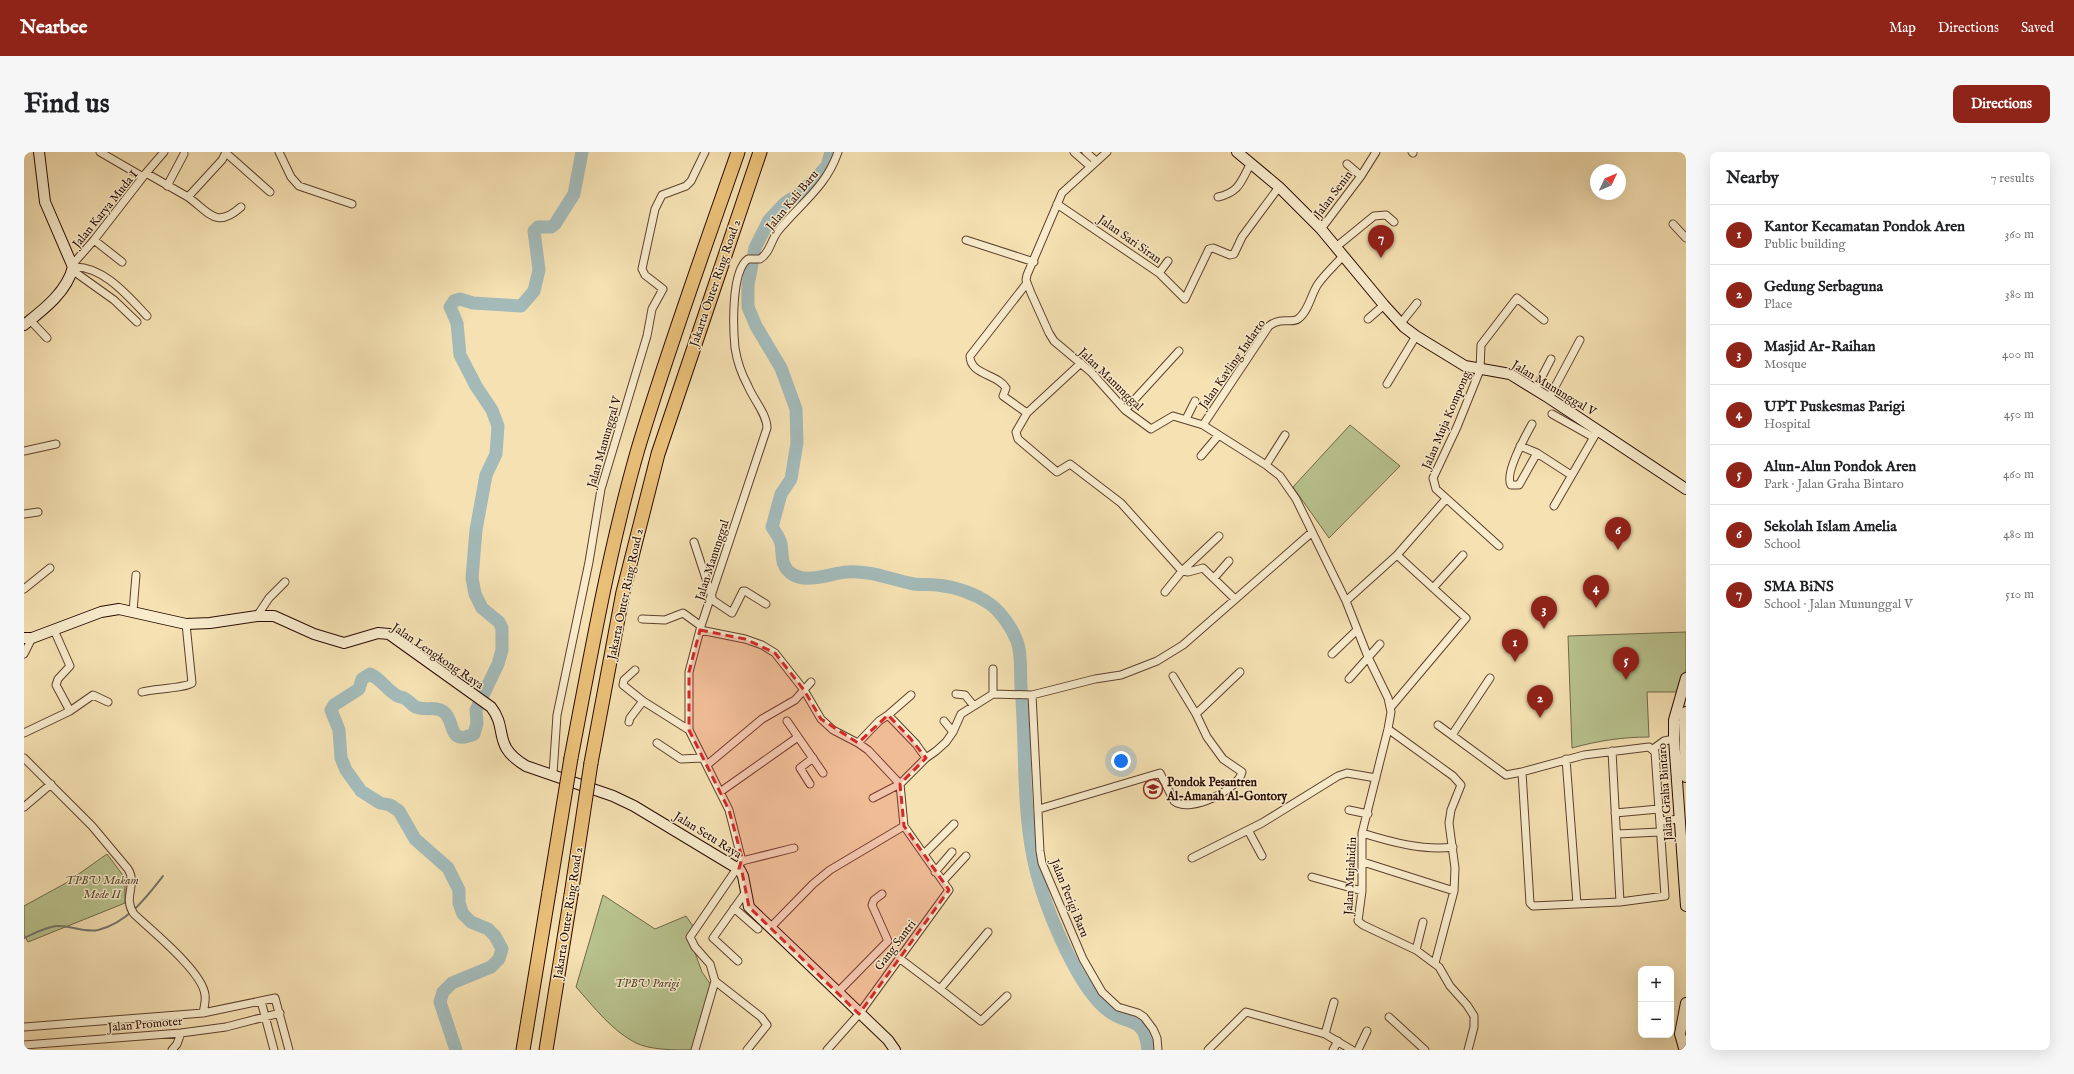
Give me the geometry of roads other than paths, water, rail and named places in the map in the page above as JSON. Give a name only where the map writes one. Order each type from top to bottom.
[{"type":"highway","name":"Jakarta Outer Ring Road 2","points":[[523,1050],[572,758],[603,587],[638,449],[738,152]]},
{"type":"highway","name":"Jakarta Outer Ring Road 2","points":[[546,1050],[591,763],[623,592],[658,454],[760,152]]},
{"type":"street","points":[[40,152],[44,202],[72,267],[114,300],[137,322]]},
{"type":"street","points":[[100,152],[145,175],[164,152]]},
{"type":"street","points":[[279,152],[291,177],[299,186],[352,204]]},
{"type":"street","name":"Jalan Manunggal V","points":[[552,774],[557,715],[588,570],[601,489],[647,336],[652,309],[662,289],[645,275],[642,269],[654,209],[662,195],[686,186],[691,182],[705,152]]},
{"type":"street","name":"Jalan Kali Baru","points":[[748,259],[760,259],[766,254],[777,232],[825,180],[838,152]]},
{"type":"street","points":[[1074,152],[1093,163]]},
{"type":"street","points":[[1086,152],[1093,163]]},
{"type":"street","points":[[1027,413],[1003,396],[1006,388],[1004,385],[998,379],[978,369],[970,360],[970,356],[1027,283],[1027,275],[1034,262],[1062,193],[1093,163],[1107,152]]},
{"type":"street","name":"Jalan Senin","points":[[1321,230],[1362,176],[1376,152]]},
{"type":"street","points":[[188,197],[222,160],[226,153],[270,192]]},
{"type":"street","points":[[167,186],[184,154]]},
{"type":"street","points":[[1218,197],[1230,194],[1236,190],[1246,156]]},
{"type":"street","name":"Jalan Mununggal V","points":[[1246,156],[1321,230],[1401,323],[1416,336],[1454,360],[1480,370],[1505,372],[1549,398],[1596,434],[1686,489]]},
{"type":"street","points":[[1347,164],[1362,176]]},
{"type":"street","name":"Jalan Karya Muda I","points":[[72,267],[145,175],[188,197],[214,217],[220,219],[225,218],[241,206]]},
{"type":"street","name":"Jalan Sari Siran","points":[[1057,204],[1159,273],[1185,299],[1209,250],[1213,248],[1230,255],[1234,254],[1242,237],[1279,187]]},
{"type":"street","points":[[1336,247],[1374,216],[1386,215],[1394,222]]},
{"type":"street","points":[[1673,224],[1686,238]]},
{"type":"street","points":[[94,240],[122,262]]},
{"type":"street","points":[[966,240],[1034,262]]},
{"type":"street","name":"Jalan Kavling Indarto","points":[[1203,425],[1269,326],[1280,320],[1295,320],[1299,318],[1308,306],[1318,284],[1343,256]]},
{"type":"street","name":"Jalan Manunggal","points":[[741,865],[729,810],[689,730],[689,672],[701,628],[767,428],[766,420],[747,386],[735,348],[736,289],[742,264],[748,259]]},
{"type":"street","points":[[1159,273],[1168,261]]},
{"type":"street","points":[[72,267],[86,268],[97,272],[134,302],[147,316]]},
{"type":"street","points":[[47,338],[27,323],[53,301],[63,288],[72,267]]},
{"type":"street","name":"Jalan Manunggal","points":[[1027,283],[1054,341],[1081,363],[1126,410],[1151,429],[1173,416],[1203,425],[1218,436],[1266,465],[1280,476],[1290,490],[1346,601],[1357,630]]},
{"type":"street","name":"Jalan Muja Kompong","points":[[1499,546],[1436,489],[1433,478],[1457,427],[1480,370],[1481,345],[1515,300],[1518,299],[1544,320]]},
{"type":"street","points":[[1401,323],[1417,303]]},
{"type":"street","points":[[1368,319],[1384,304]]},
{"type":"street","points":[[1387,384],[1416,336]]},
{"type":"street","points":[[1549,398],[1580,340]]},
{"type":"street","points":[[1126,410],[1179,351]]},
{"type":"street","points":[[1535,390],[1551,359]]},
{"type":"street","points":[[1081,363],[1027,413],[1016,432],[1018,439],[1058,472],[1070,464],[1121,503],[1182,571],[1188,572],[1203,568],[1235,599]]},
{"type":"street","points":[[1186,419],[1195,401]]},
{"type":"street","points":[[1552,414],[1596,434],[1571,474],[1554,506]]},
{"type":"street","points":[[1532,424],[1520,446],[1510,479],[1511,485],[1519,485],[1537,453]]},
{"type":"street","points":[[1266,465],[1285,434]]},
{"type":"street","points":[[1201,456],[1218,436]]},
{"type":"street","points":[[24,451],[56,444]]},
{"type":"street","points":[[1520,446],[1537,453],[1571,474]]},
{"type":"street","points":[[1346,601],[1397,555],[1446,499]]},
{"type":"street","points":[[24,514],[38,512]]},
{"type":"street","points":[[873,798],[900,784],[926,758],[936,751],[953,732],[961,714],[993,694],[1014,696],[1029,695],[1095,679],[1121,675],[1157,661],[1184,645],[1311,533]]},
{"type":"street","points":[[1165,592],[1182,571],[1219,536]]},
{"type":"street","points":[[694,542],[711,598],[732,613],[742,591],[745,591],[766,604]]},
{"type":"street","points":[[1391,707],[1466,618],[1397,555]]},
{"type":"street","points":[[1433,588],[1463,555]]},
{"type":"street","points":[[1214,578],[1229,561]]},
{"type":"street","points":[[24,589],[50,568]]},
{"type":"street","points":[[133,611],[136,575]]},
{"type":"street","points":[[257,616],[269,598],[284,582]]},
{"type":"street","name":"Jalan Lengkong Raya","points":[[28,638],[54,630],[105,610],[119,609],[133,611],[186,624],[210,623],[266,615],[282,618],[314,634],[339,642],[349,643],[378,633],[389,634],[491,707]]},
{"type":"street","points":[[642,619],[665,620],[683,613],[701,628],[745,639],[762,645],[775,653],[804,690],[824,723],[868,750],[900,784],[904,826],[935,872],[943,881],[966,856]]},
{"type":"street","points":[[142,692],[156,689],[186,687],[192,683],[186,624]]},
{"type":"street","points":[[54,630],[70,666],[56,683],[56,688],[70,712]]},
{"type":"street","points":[[1332,654],[1357,630],[1391,707]]},
{"type":"street","points":[[24,654],[28,638]]},
{"type":"street","points":[[1349,679],[1380,644]]},
{"type":"street","points":[[993,669],[993,694]]},
{"type":"street","points":[[634,670],[622,684],[643,701],[689,730]]},
{"type":"street","points":[[1196,714],[1240,672]]},
{"type":"street","points":[[1039,809],[1160,773],[1174,801],[1178,804],[1189,805],[1214,799],[1222,794],[1242,774],[1242,772],[1223,759],[1207,736],[1196,714],[1173,676]]},
{"type":"street","points":[[1452,735],[1490,678]]},
{"type":"street","name":"Jalan Graha Bintaro","points":[[1686,678],[1674,720],[1674,739],[1683,818],[1686,906]]},
{"type":"street","points":[[707,765],[762,720],[795,700],[811,682]]},
{"type":"street","points":[[956,694],[966,695],[974,706]]},
{"type":"street","points":[[858,743],[879,722],[911,695]]},
{"type":"street","name":"Jalan Perigi Baru","points":[[1029,695],[1042,863],[1083,959],[1102,992],[1118,1007],[1138,1012],[1147,1020],[1157,1038],[1158,1050]]},
{"type":"street","points":[[24,733],[70,712],[93,696],[108,702]]},
{"type":"street","points":[[630,722],[630,718],[643,701]]},
{"type":"street","name":"Jalan Setu Raya","points":[[491,707],[496,717],[502,741],[506,749],[515,759],[526,766],[613,796],[741,865],[745,893],[749,907],[859,1014],[888,1040],[895,1050]]},
{"type":"street","name":"Jalan Mujahidin","points":[[1391,707],[1388,729],[1368,814],[1362,833],[1362,892],[1358,922],[1416,950],[1435,963],[1453,990],[1467,1005],[1474,1016],[1474,1027],[1468,1050]]},
{"type":"street","name":"Jalan Graha Bintaro","points":[[1686,712],[1684,722],[1686,777]]},
{"type":"street","points":[[888,715],[916,744],[926,758]]},
{"type":"street","points":[[787,721],[823,773]]},
{"type":"street","points":[[944,721],[953,732]]},
{"type":"street","points":[[1438,725],[1506,775],[1522,772],[1566,759],[1612,751],[1649,747],[1653,749],[1656,752],[1665,896],[1620,902],[1535,907],[1530,903],[1522,772]]},
{"type":"street","points":[[1388,729],[1460,783],[1461,787],[1450,817],[1454,848],[1454,891],[1435,963]]},
{"type":"street","points":[[720,792],[798,737]]},
{"type":"street","points":[[1653,749],[1664,741],[1674,739]]},
{"type":"street","points":[[657,743],[681,758],[702,758]]},
{"type":"street","points":[[1612,751],[1620,902]]},
{"type":"street","points":[[24,758],[92,826],[132,875],[128,899],[133,912],[183,960],[197,976],[205,994],[203,1013]]},
{"type":"street","points":[[810,784],[800,768],[813,758]]},
{"type":"street","points":[[1566,759],[1577,904]]},
{"type":"street","points":[[1192,858],[1248,830],[1338,776],[1347,773],[1376,778]]},
{"type":"street","points":[[24,807],[51,784]]},
{"type":"street","points":[[1349,810],[1368,814]]},
{"type":"street","points":[[1616,813],[1659,810]]},
{"type":"street","points":[[1660,821],[1683,818]]},
{"type":"street","points":[[924,854],[954,824]]},
{"type":"street","points":[[770,928],[812,884],[830,870],[854,854],[904,826]]},
{"type":"street","points":[[1248,830],[1262,856]]},
{"type":"street","points":[[1616,834],[1660,832]]},
{"type":"street","points":[[1362,833],[1420,846],[1454,848]]},
{"type":"street","points":[[695,1050],[715,981],[710,964],[695,947],[690,937],[741,865],[794,848]]},
{"type":"street","points":[[935,872],[952,852]]},
{"type":"street","points":[[1363,862],[1454,891]]},
{"type":"street","points":[[1312,877],[1362,892]]},
{"type":"street","name":"Gang Santri","points":[[827,1050],[859,1014],[949,890],[943,881]]},
{"type":"street","points":[[738,961],[713,938],[745,893]]},
{"type":"street","points":[[838,993],[888,941],[872,905],[874,900],[882,894]]},
{"type":"street","points":[[734,908],[758,929]]},
{"type":"street","points":[[1416,950],[1423,922]]},
{"type":"street","points":[[940,989],[988,932]]},
{"type":"street","points":[[899,958],[981,1021],[1007,996]]},
{"type":"street","points":[[715,981],[761,1017],[767,1025],[747,1050]]},
{"type":"street","name":"Jalan Promoter","points":[[24,1027],[203,1013],[274,998],[280,1013],[289,1050]]},
{"type":"street","points":[[261,1001],[274,1050]]},
{"type":"street","points":[[253,1002],[258,1007],[260,1012],[257,1019]]},
{"type":"street","points":[[1325,1034],[1334,1002]]},
{"type":"street","points":[[1684,1048],[1680,1034],[1686,1003]]},
{"type":"street","points":[[1208,1050],[1246,1012],[1325,1034],[1352,1050]]},
{"type":"street","name":"Jalan Promoter","points":[[24,1045],[180,1033],[226,1027],[280,1013]]},
{"type":"street","points":[[1389,1017],[1425,1050]]},
{"type":"street","points":[[1358,1050],[1367,1031]]},
{"type":"street","points":[[172,1050],[177,1044],[180,1033]]},
{"type":"street","points":[[1333,1050],[1338,1041]]},
{"type":"waterway","points":[[456,1050],[440,1002],[443,992],[452,983],[491,967],[499,959],[502,949],[495,936],[488,929],[471,922],[463,914],[459,903],[459,890],[448,868],[415,839],[399,811],[390,805],[380,803],[361,791],[346,770],[341,758],[339,730],[331,710],[334,705],[359,689],[362,679],[370,674],[392,693],[405,699],[414,706],[418,708],[437,709],[444,712],[448,716],[453,731],[456,735],[465,737],[474,734],[477,723],[476,710],[498,664],[502,650],[502,628],[499,622],[482,608],[475,594],[472,578],[476,530],[486,475],[496,454],[498,426],[492,410],[476,386],[460,355],[457,323],[450,307],[454,301],[460,299],[473,303],[521,306],[534,291],[539,270],[534,231],[538,227],[551,227],[555,224],[574,194],[582,152]]},
{"type":"waterway","points":[[831,152],[827,166],[799,194],[785,203],[769,220],[755,248],[748,285],[748,307],[756,326],[781,368],[796,409],[797,443],[791,479],[781,494],[772,527],[779,537],[784,564],[788,571],[792,574],[805,578],[847,572],[864,572],[914,584],[951,587],[978,597],[990,604],[1006,621],[1015,636],[1020,652],[1027,815],[1033,857],[1043,894],[1060,938],[1082,980],[1106,1009],[1114,1015],[1139,1026],[1146,1038],[1148,1050]]},
{"type":"waterway","points":[[24,938],[44,929],[56,926],[93,931],[108,927],[118,922],[135,909],[163,876]]},
{"type":"place","name":"SMA BiNS","points":[[1381,258]]},
{"type":"place","name":"Sekolah Islam Amelia","points":[[1618,550]]},
{"type":"place","name":"UPT Puskesmas Parigi","points":[[1596,608]]},
{"type":"place","name":"Masjid Ar-Raihan","points":[[1544,629]]},
{"type":"place","name":"Kantor Kecamatan Pondok Aren","points":[[1515,662]]},
{"type":"place","name":"Alun-Alun Pondok Aren","points":[[1626,680]]},
{"type":"place","name":"Gedung Serbaguna","points":[[1540,718]]},
{"type":"place","name":"Pondok Pesantren Al-Amanah Al-Gontory","points":[[1153,789]]},
{"type":"park label","name":"TPBU Makam Mede II","points":[[102,887]]},
{"type":"park label","name":"TPBU Parigi","points":[[647,983]]}]
